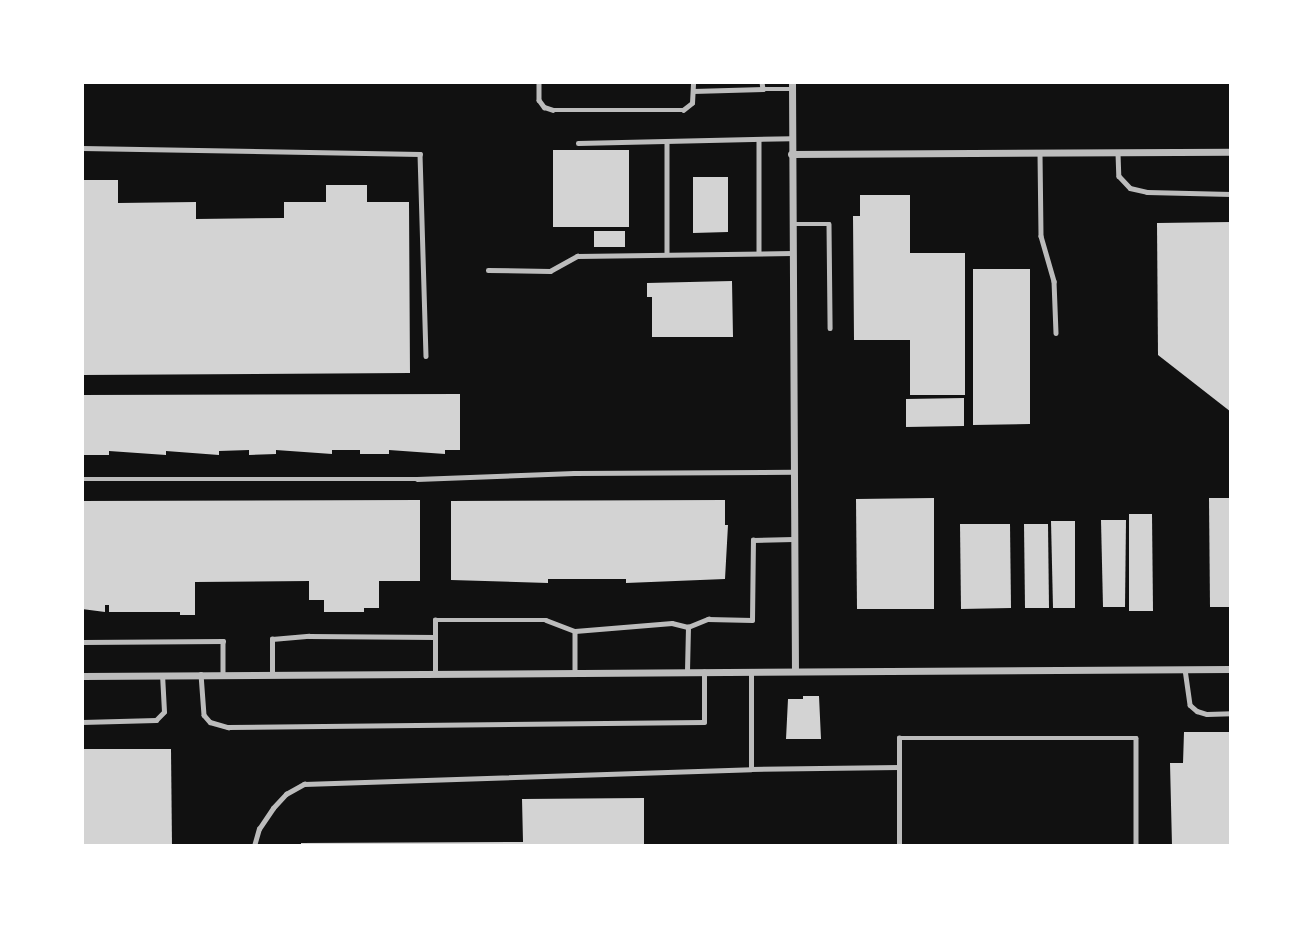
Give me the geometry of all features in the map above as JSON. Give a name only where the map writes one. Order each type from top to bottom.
[{"type":"street","points":[[792,86],[795,671]]},
{"type":"street","points":[[791,154],[1231,152]]},
{"type":"street","points":[[82,676],[1231,669]]},
{"type":"lane","points":[[539,82],[539,100],[544,107],[553,110],[683,110],[692,103],[694,82]]},
{"type":"lane","points":[[762,82],[762,89]]},
{"type":"lane","points":[[694,91],[792,86]]},
{"type":"lane","points":[[578,143],[791,138]]},
{"type":"lane","points":[[759,139],[759,253]]},
{"type":"lane","points":[[667,141],[667,253]]},
{"type":"lane","points":[[82,148],[420,154],[426,356]]},
{"type":"lane","points":[[1040,152],[1041,236],[1054,281],[1056,333]]},
{"type":"lane","points":[[1118,152],[1119,176],[1130,188],[1147,192],[1231,194]]},
{"type":"lane","points":[[792,224],[829,224],[830,328]]},
{"type":"lane","points":[[488,270],[550,271],[577,256],[792,253]]},
{"type":"lane","points":[[82,479],[417,479],[574,473],[794,472]]},
{"type":"lane","points":[[435,674],[435,620],[546,620],[575,631],[672,623],[688,627],[708,619],[752,620],[753,540],[793,539]]},
{"type":"lane","points":[[687,671],[688,627]]},
{"type":"lane","points":[[575,631],[575,673]]},
{"type":"lane","points":[[272,674],[272,639],[309,636],[435,636]]},
{"type":"lane","points":[[82,642],[223,641],[223,674]]},
{"type":"lane","points":[[1185,668],[1191,705],[1197,711],[1208,714],[1231,713]]},
{"type":"lane","points":[[201,674],[204,715],[209,722],[241,727],[704,722],[704,671]]},
{"type":"lane","points":[[751,672],[751,769]]},
{"type":"lane","points":[[82,722],[156,720],[164,712],[162,675]]},
{"type":"lane","points":[[899,846],[899,738],[1136,738],[1136,846]]},
{"type":"lane","points":[[254,846],[259,829],[273,808],[286,794],[304,784],[751,769],[899,767]]},
{"type":"building","points":[[553,150],[629,150],[629,227],[553,227]]},
{"type":"building","points":[[693,177],[728,177],[728,232],[693,233]]},
{"type":"building","points":[[82,180],[118,180],[118,203],[196,202],[196,219],[284,218],[284,202],[326,202],[326,185],[367,185],[367,202],[409,202],[410,373],[82,375]]},
{"type":"building","points":[[860,195],[910,195],[910,253],[965,253],[965,395],[910,395],[910,340],[854,340],[853,216],[860,216]]},
{"type":"building","points":[[1231,222],[1231,412],[1158,355],[1157,223]]},
{"type":"building","points":[[594,231],[625,231],[625,247],[594,247]]},
{"type":"building","points":[[973,269],[1030,269],[1030,424],[973,425]]},
{"type":"building","points":[[732,281],[733,337],[652,337],[652,297],[647,297],[647,283]]},
{"type":"building","points":[[460,394],[460,450],[445,450],[445,454],[389,450],[389,454],[360,454],[360,450],[332,450],[332,454],[276,450],[276,454],[249,455],[249,450],[219,451],[219,455],[109,451],[109,455],[82,455],[82,395]]},
{"type":"building","points":[[964,398],[964,426],[906,427],[906,399]]},
{"type":"building","points":[[934,498],[934,609],[857,609],[856,499]]},
{"type":"building","points":[[1209,498],[1231,498],[1231,607],[1210,607]]},
{"type":"building","points":[[420,500],[420,581],[379,581],[379,608],[364,608],[364,612],[324,612],[324,600],[309,600],[309,581],[195,582],[195,615],[180,615],[180,612],[109,612],[109,605],[105,605],[105,612],[82,609],[82,501]]},
{"type":"building","points":[[725,500],[725,525],[728,525],[725,579],[626,583],[626,579],[548,579],[548,583],[451,580],[451,501]]},
{"type":"building","points":[[1129,514],[1152,514],[1153,611],[1129,611]]},
{"type":"building","points":[[1101,520],[1126,520],[1125,607],[1103,607]]},
{"type":"building","points":[[1051,521],[1075,521],[1075,608],[1053,608]]},
{"type":"building","points":[[960,524],[1010,524],[1011,608],[961,609]]},
{"type":"building","points":[[1024,524],[1048,524],[1049,608],[1025,608]]},
{"type":"building","points":[[803,696],[819,696],[821,739],[786,739],[788,699],[803,699]]},
{"type":"building","points":[[1184,732],[1231,732],[1231,846],[1172,846],[1170,763],[1183,763]]},
{"type":"building","points":[[82,749],[171,749],[172,846],[82,846]]},
{"type":"building","points":[[644,798],[644,846],[301,846],[301,843],[523,842],[522,799]]}]
